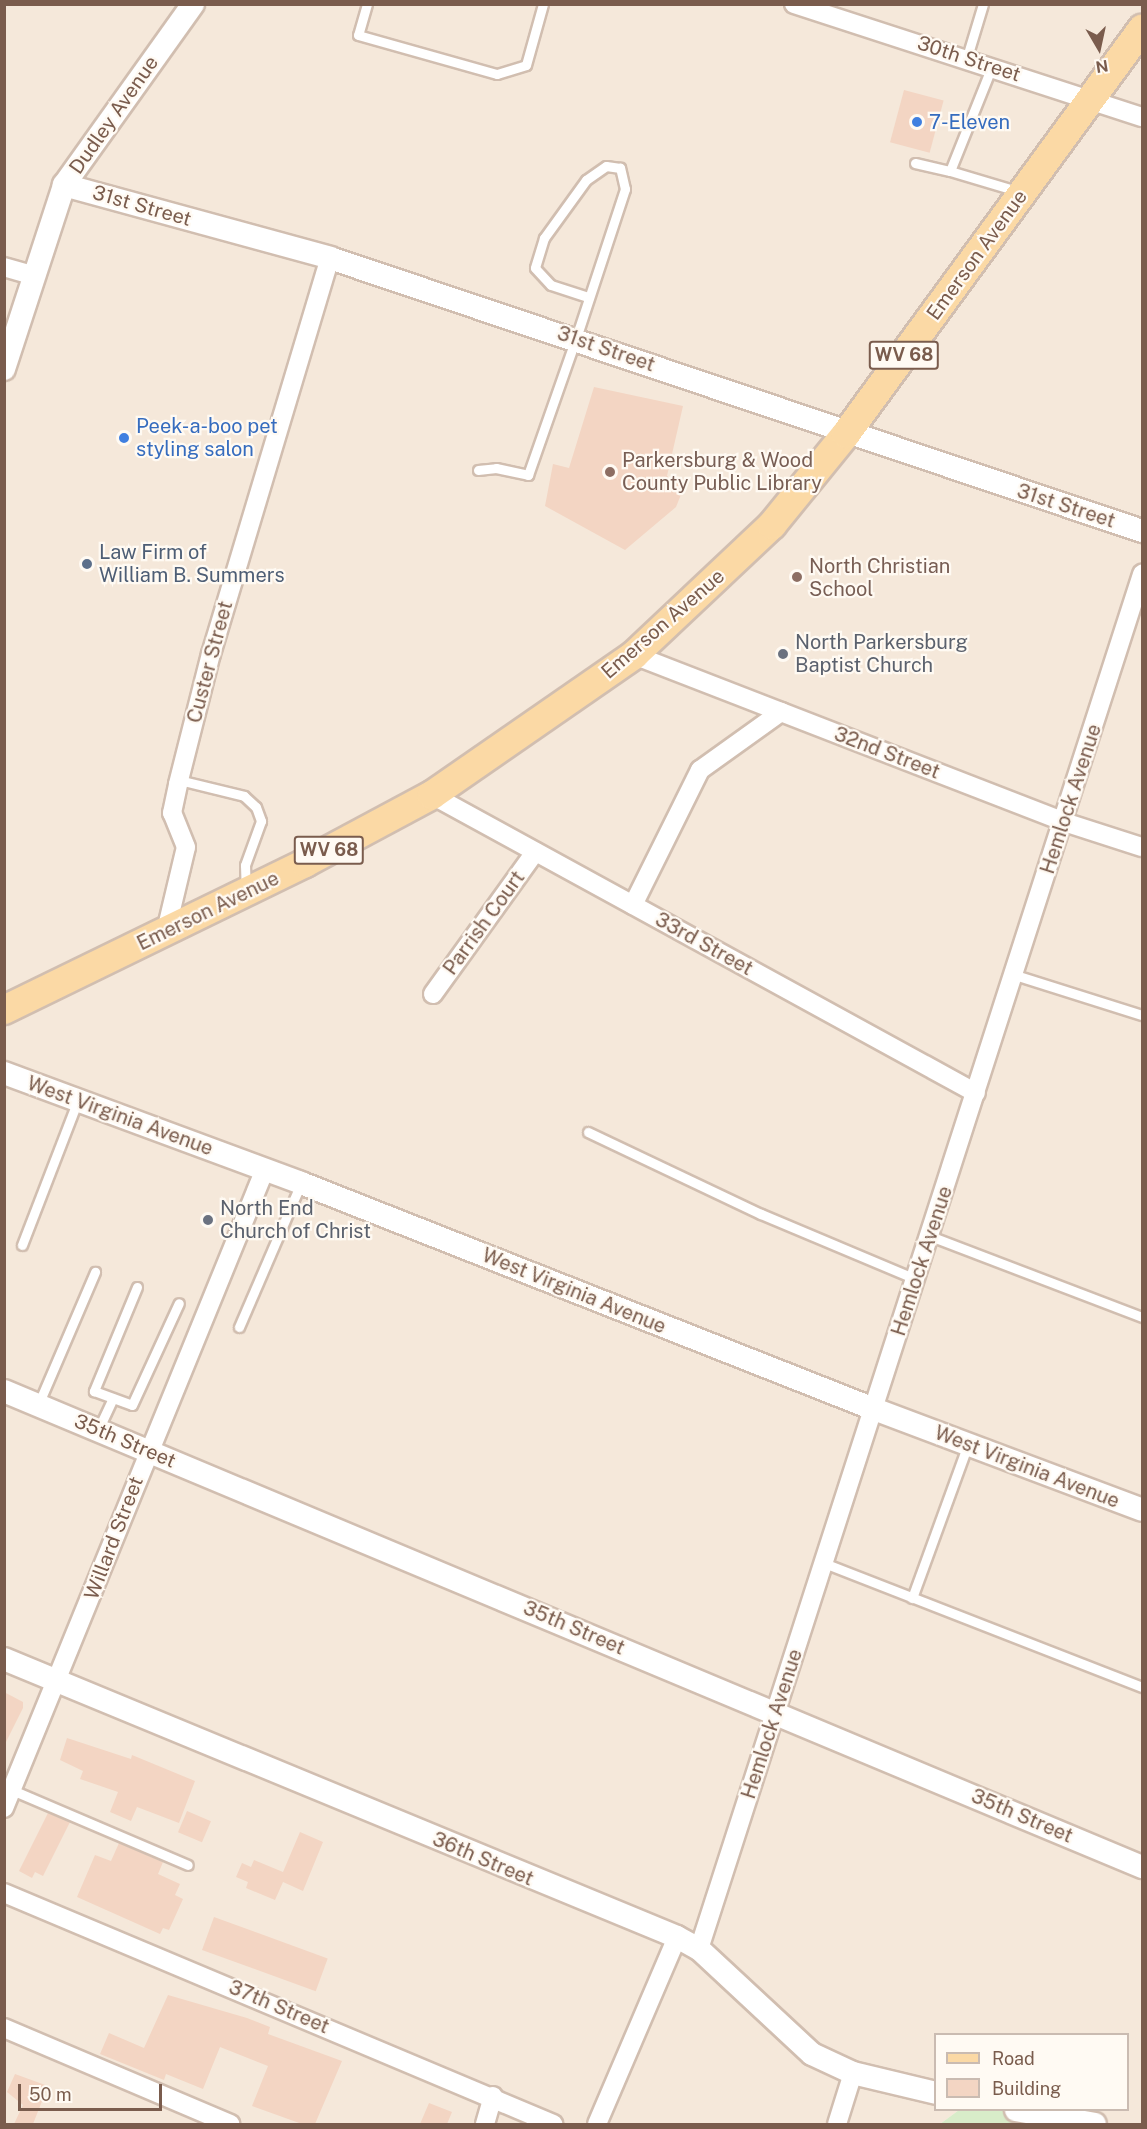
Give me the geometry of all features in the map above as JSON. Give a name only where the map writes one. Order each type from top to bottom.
[{"type":"main road","name":"Emerson Avenue","points":[[4,1010],[246,891],[432,795],[634,655],[772,525],[846,434],[1143,29]]},
{"type":"street","name":"Dudley Avenue","points":[[4,369],[32,275],[64,185],[193,4]]},
{"type":"street","name":"30th Street","points":[[794,4],[967,57],[1090,101],[1143,117]]},
{"type":"street","name":"31st Street","points":[[64,185],[330,258],[576,338],[846,434],[1143,531]]},
{"type":"street","name":"Custer Street","points":[[166,931],[186,847],[172,813],[179,780],[211,654],[330,258]]},
{"type":"street","points":[[4,267],[32,275]]},
{"type":"street","name":"Hemlock Avenue","points":[[699,1949],[1143,574]]},
{"type":"street","name":"32nd Street","points":[[634,655],[1064,822],[1143,847]]},
{"type":"street","points":[[633,905],[700,771],[781,712]]},
{"type":"street","name":"33rd Street","points":[[432,795],[976,1093]]},
{"type":"street","name":"Parrish Court","points":[[434,994],[535,852]]},
{"type":"street","name":"West Virginia Avenue","points":[[4,1073],[265,1169],[874,1409],[1143,1510]]},
{"type":"street","name":"Willard Street","points":[[4,1808],[10,1787],[56,1681],[147,1451],[265,1169]]},
{"type":"street","name":"35th Street","points":[[4,1391],[1143,1867]]},
{"type":"street","name":"36th Street","points":[[4,1659],[677,1937],[699,1949],[812,2054],[853,2073],[934,2092]]},
{"type":"street","name":"37th Street","points":[[4,1893],[493,2096],[553,2124]]},
{"type":"street","points":[[597,2124],[677,1937]]},
{"type":"street","points":[[4,2028],[230,2124]]},
{"type":"street","points":[[837,2124],[853,2073]]},
{"type":"street","points":[[485,2124],[493,2096]]},
{"type":"street","points":[[1027,2111],[1095,2124]]},
{"type":"lane","points":[[365,5],[358,35],[497,74],[526,65],[543,4]]},
{"type":"lane","points":[[967,57],[983,4]]},
{"type":"lane","points":[[950,171],[992,66]]},
{"type":"lane","points":[[915,163],[1022,193]]},
{"type":"lane","points":[[478,470],[496,468],[528,475],[576,338],[625,189],[620,168],[606,166],[586,180],[544,238],[535,268],[551,285],[589,297]]},
{"type":"lane","points":[[179,780],[243,796],[256,807],[261,821],[244,865],[246,891]]},
{"type":"lane","points":[[1015,975],[1143,1015]]},
{"type":"lane","points":[[22,1245],[78,1100]]},
{"type":"lane","points":[[588,1132],[761,1214],[916,1279]]},
{"type":"lane","points":[[239,1327],[301,1183]]},
{"type":"lane","points":[[930,1236],[1143,1317]]},
{"type":"lane","points":[[38,1405],[96,1272]]},
{"type":"lane","points":[[136,1287],[94,1391],[132,1405],[179,1303]]},
{"type":"lane","points":[[98,1430],[113,1398]]},
{"type":"lane","points":[[912,1598],[968,1444]]},
{"type":"lane","points":[[824,1563],[1143,1687]]},
{"type":"lane","points":[[10,1787],[188,1865]]},
{"type":"shaded area","points":[[5,5],[1142,5],[1142,2124],[1095,2124],[1022,2111],[1129,2111],[1129,2033],[934,2033],[934,2111],[958,2111],[940,2124],[5,2124]]},
{"type":"green space","points":[[958,2111],[1022,2111],[1095,2124],[940,2124]]},
{"type":"building","name":"7-Eleven","points":[[904,90],[944,101],[930,153],[890,142]]},
{"type":"building","name":"Parkersburg & Wood County Public Library","points":[[594,387],[683,406],[667,476],[684,487],[676,507],[625,550],[545,506],[553,464],[569,468]]},
{"type":"building","points":[[4,1692],[23,1702],[23,1708],[4,1746]]},
{"type":"building","points":[[67,1738],[131,1759],[132,1755],[195,1781],[179,1823],[137,1807],[131,1821],[110,1812],[118,1792],[80,1779],[83,1771],[60,1760]]},
{"type":"building","points":[[187,1811],[211,1821],[202,1842],[178,1832]]},
{"type":"building","points":[[48,1813],[70,1822],[43,1876],[35,1872],[32,1878],[19,1871]]},
{"type":"building","points":[[300,1832],[323,1842],[303,1891],[283,1882],[275,1900],[246,1888],[248,1882],[236,1877],[242,1863],[251,1867],[254,1860],[283,1872]]},
{"type":"building","points":[[119,1843],[163,1862],[158,1874],[180,1884],[175,1895],[183,1899],[169,1930],[163,1928],[160,1934],[77,1897],[95,1855],[111,1861]]},
{"type":"building","points":[[214,1917],[328,1958],[316,1991],[202,1950]]},
{"type":"building","points":[[168,1995],[247,2018],[270,2027],[268,2034],[342,2061],[315,2124],[302,2124],[252,2106],[268,2066],[220,2047],[203,2089],[166,2074],[164,2080],[100,2054],[109,2033],[144,2048]]},
{"type":"building","points":[[15,2074],[48,2086],[33,2124],[14,2124],[23,2105],[7,2092]]},
{"type":"building","points":[[429,2103],[452,2112],[447,2124],[420,2124]]},
{"type":"place","name":"7-Eleven","points":[[917,122]]},
{"type":"place","name":"Peek-a-boo pet styling salon","points":[[124,438]]},
{"type":"place","name":"Parkersburg & Wood County Public Library","points":[[610,472]]},
{"type":"place","name":"Law Firm of William B. Summers","points":[[87,564]]},
{"type":"place","name":"North Christian School","points":[[797,577]]},
{"type":"place","name":"North Parkersburg Baptist Church","points":[[783,654]]},
{"type":"place","name":"North End Church of Christ","points":[[208,1220]]}]
